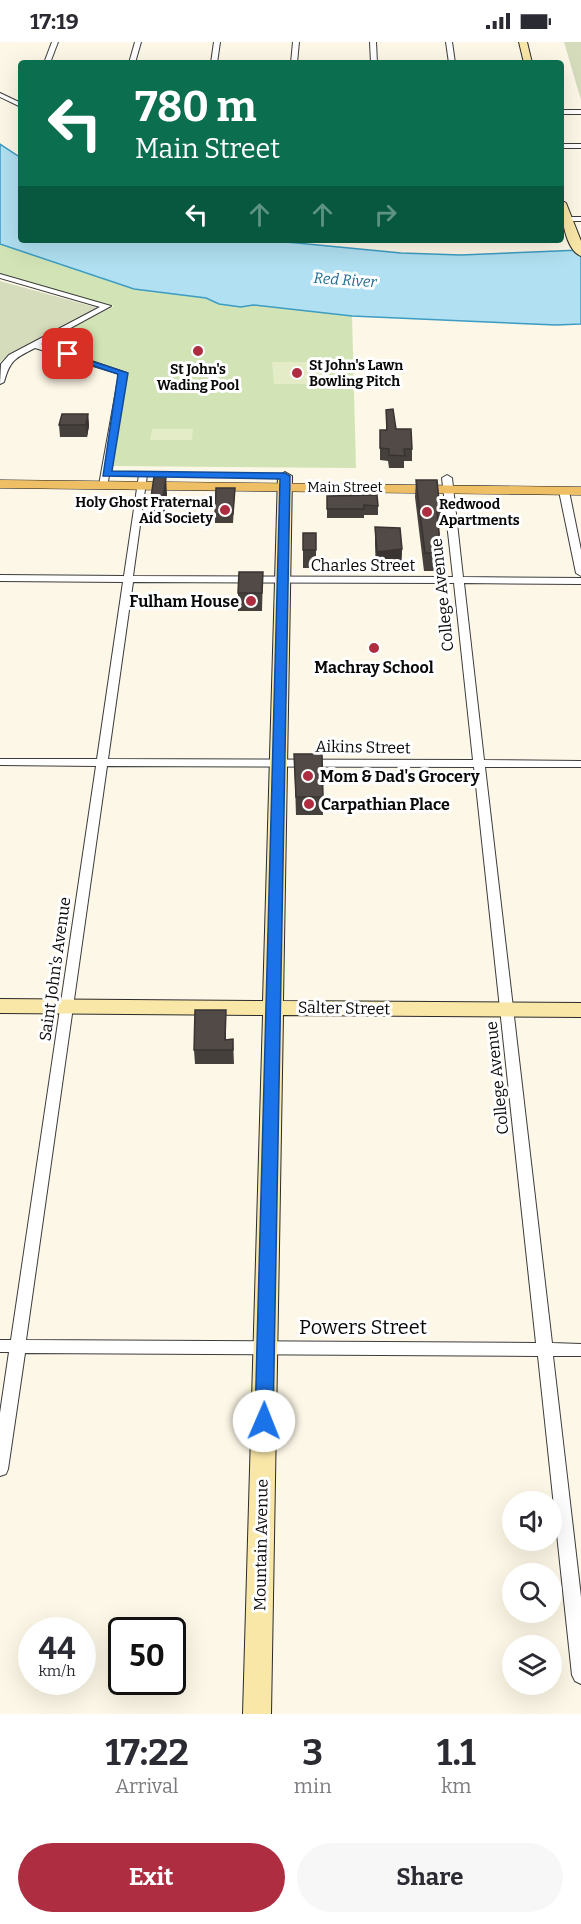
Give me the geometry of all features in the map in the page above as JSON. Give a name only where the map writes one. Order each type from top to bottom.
[{"type":"main road","points":[[523,42],[527,60]]},
{"type":"main road","points":[[564,221],[581,253]]},
{"type":"main road","name":"Main Street","points":[[0,473],[105,479],[285,482],[449,483],[581,480]]},
{"type":"main road","name":"Main Street","points":[[0,484],[105,479]]},
{"type":"main road","name":"Mountain Avenue","points":[[257,1714],[285,482]]},
{"type":"main road","name":"Main Street","points":[[449,483],[581,491]]},
{"type":"main road","name":"Salter Street","points":[[0,1006],[581,1010]]},
{"type":"street","points":[[48,60],[55,42]]},
{"type":"street","points":[[133,60],[138,42]]},
{"type":"street","points":[[214,60],[217,42]]},
{"type":"street","points":[[294,60],[296,42]]},
{"type":"street","points":[[373,42],[374,60]]},
{"type":"street","points":[[449,42],[452,60]]},
{"type":"street","points":[[0,95],[18,104]]},
{"type":"street","points":[[564,112],[581,112]]},
{"type":"street","points":[[564,146],[581,146]]},
{"type":"street","points":[[564,219],[581,219]]},
{"type":"street","points":[[0,276],[107,306],[5,364],[0,382]]},
{"type":"street","points":[[35,345],[123,373],[105,479]]},
{"type":"street","name":"Saint John's Avenue","points":[[0,1469],[143,480]]},
{"type":"street","name":"College Avenue","points":[[449,483],[581,1675]]},
{"type":"street","points":[[564,491],[581,573]]},
{"type":"street","name":"Charles Street","points":[[0,578],[581,581]]},
{"type":"street","name":"Aikins Street","points":[[0,762],[581,764]]},
{"type":"street","name":"Powers Street","points":[[0,1346],[581,1350]]},
{"type":"green space","points":[[564,42],[581,42],[581,100]]},
{"type":"green space","points":[[0,244],[134,289],[206,298],[219,304],[241,307],[253,305],[352,316],[356,468],[112,466],[128,372],[42,344],[114,306],[0,275]]},
{"type":"green space","points":[[0,281],[98,308],[9,354],[0,362]]},
{"type":"green space","name":"St John's Lawn Bowling Pitch","points":[[272,362],[320,362],[322,384],[274,384]]},
{"type":"green space","points":[[152,429],[193,429],[192,440],[150,440]]},
{"type":"water","name":"Red River","points":[[0,144],[18,156],[18,243],[297,243],[401,253],[461,255],[581,250],[581,324],[556,325],[352,316],[253,305],[241,307],[219,304],[206,298],[134,289],[0,244]]},
{"type":"building","points":[[393,409],[396,429],[411,429],[412,449],[404,449],[405,456],[389,455],[389,449],[380,448],[380,430],[387,430],[386,410]]},
{"type":"building","points":[[62,414],[88,414],[86,425],[59,425]]},
{"type":"building","points":[[154,477],[166,477],[162,504],[150,504]]},
{"type":"building","points":[[416,480],[437,480],[441,553],[425,553]]},
{"type":"building","name":"Holy Ghost Fraternal Aid Society","points":[[216,488],[235,488],[233,514],[215,514]]},
{"type":"building","points":[[377,495],[378,506],[364,505],[364,509],[327,509],[327,496]]},
{"type":"building","points":[[375,527],[400,528],[402,549],[377,552]]},
{"type":"building","points":[[303,533],[316,533],[316,550],[303,550]]},
{"type":"building","points":[[239,572],[263,572],[262,593],[238,593]]},
{"type":"building","points":[[294,754],[322,754],[323,797],[296,797]]},
{"type":"building","points":[[195,1010],[226,1010],[225,1040],[233,1039],[233,1050],[194,1050]]},
{"type":"place","name":"St John's Wading Pool","points":[[198,351]]},
{"type":"place","name":"St John's Lawn Bowling Pitch","points":[[297,373]]},
{"type":"place","name":"Holy Ghost Fraternal Aid Society","points":[[225,510]]},
{"type":"place","name":"Redwood Apartments","points":[[427,512]]},
{"type":"place","name":"Fulham House","points":[[251,601]]},
{"type":"place","name":"Machray School","points":[[374,648]]},
{"type":"place","name":"Mom & Dad's Grocery","points":[[308,776]]},
{"type":"place","name":"Carpathian Place","points":[[309,804]]},
{"type":"route","points":[[68,354],[117,369],[123,373],[106,474],[285,476],[264,1421]]}]
